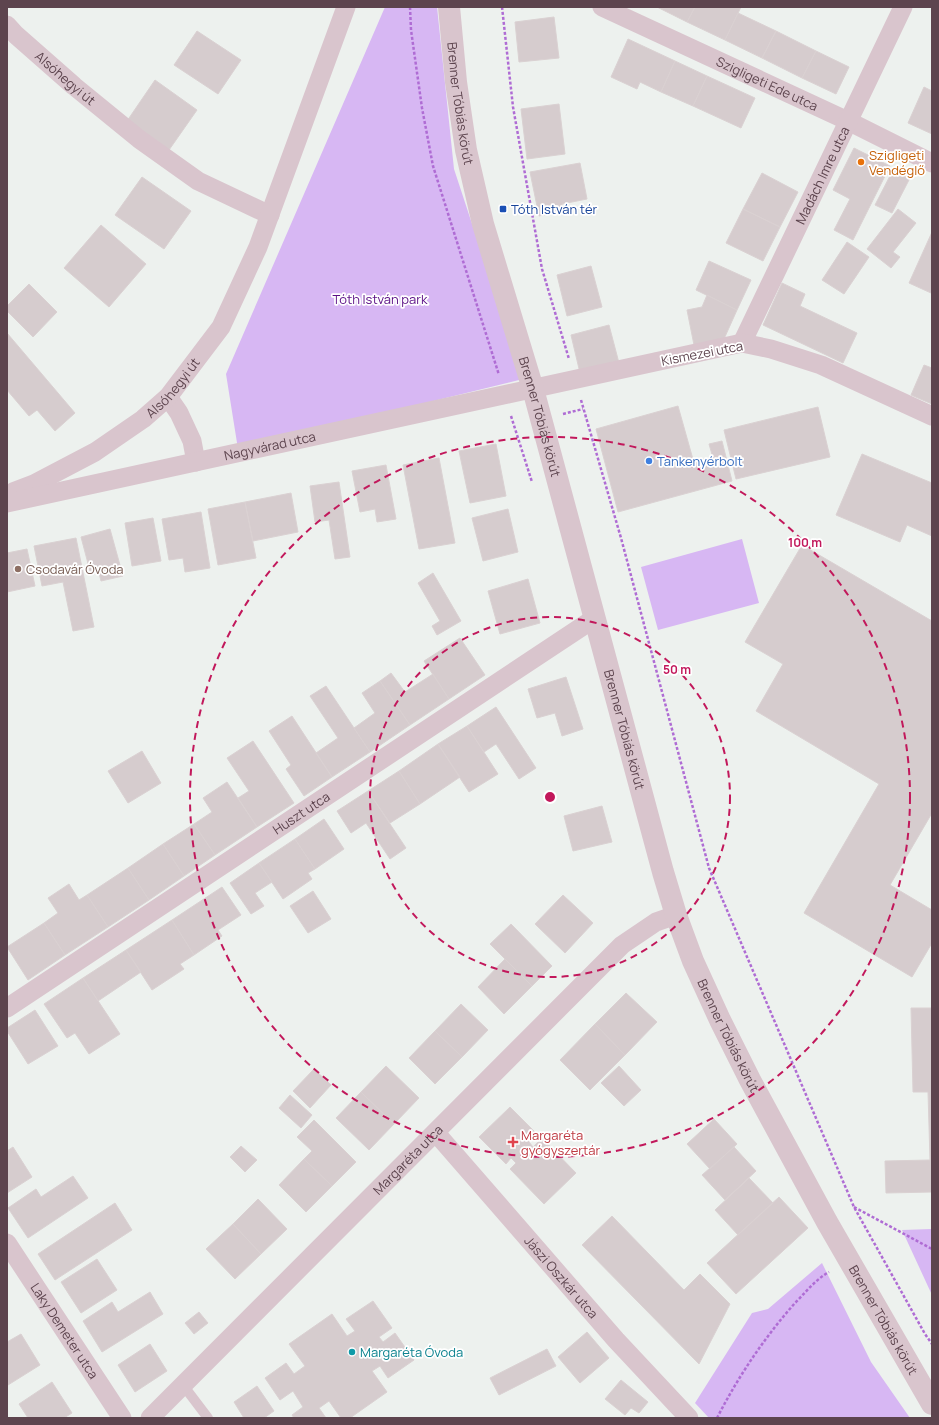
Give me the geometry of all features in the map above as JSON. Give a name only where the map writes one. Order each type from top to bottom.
[{"type":"street","name":"Alsóhegyi út","points":[[7,495],[34,484],[95,452],[143,419],[168,396],[221,327],[258,247],[346,7]]},
{"type":"street","name":"Brenner Tóbiás körút","points":[[449,7],[456,82],[466,150],[484,224],[533,389],[663,872],[676,915],[693,961],[750,1080],[839,1242],[932,1404]]},
{"type":"street","name":"Szigligeti Ede utca","points":[[602,7],[932,163]]},
{"type":"street","name":"Madách Imre utca","points":[[742,343],[903,7]]},
{"type":"street","name":"Alsóhegyi út","points":[[7,25],[16,35],[74,86],[139,140],[198,181],[270,215]]},
{"type":"street","name":"Kismezei utca","points":[[533,389],[742,343],[770,349],[821,365],[932,416]]},
{"type":"street","name":"Nagyvárad utca","points":[[7,503],[533,389]]},
{"type":"street","points":[[168,396],[179,413],[192,441],[196,462]]},
{"type":"street","name":"Huszt utca","points":[[7,1008],[595,618]]},
{"type":"street","name":"Margaréta utca","points":[[150,1418],[436,1134],[622,945],[656,922],[676,915]]},
{"type":"street","name":"Jászi Oszkár utca","points":[[436,1134],[616,1340],[689,1418]]},
{"type":"street","name":"Laky Demeter utca","points":[[7,1243],[122,1418]]},
{"type":"lane","points":[[183,1385],[208,1418]]},
{"type":"path","points":[[410,7],[411,30],[422,108],[433,166],[496,362],[504,395],[514,426]]},
{"type":"path","points":[[502,7],[513,107],[542,269],[621,538],[709,868],[854,1207],[932,1344]]},
{"type":"path","points":[[854,1207],[932,1249]]},
{"type":"path","points":[[717,1418],[732,1389],[776,1325],[817,1279],[833,1269]]},
{"type":"green space","name":"Tóth István park","points":[[385,7],[437,7],[454,169],[523,379],[238,449],[226,374]]},
{"type":"green space","points":[[742,539],[759,603],[658,630],[641,567]]},
{"type":"green space","points":[[932,1229],[932,1295],[902,1230]]},
{"type":"green space","points":[[822,1263],[871,1362],[910,1418],[709,1418],[695,1403],[752,1313],[768,1309]]},
{"type":"building","points":[[657,7],[695,7],[687,22]]},
{"type":"building","points":[[695,7],[741,7],[725,40],[687,22]]},
{"type":"building","points":[[738,13],[776,31],[762,58],[725,40]]},
{"type":"building","points":[[554,17],[559,58],[519,62],[515,22]]},
{"type":"building","points":[[197,31],[241,60],[218,94],[174,65]]},
{"type":"building","points":[[776,31],[816,51],[802,78],[762,58]]},
{"type":"building","points":[[628,39],[675,61],[661,92],[640,82],[637,89],[611,77]]},
{"type":"building","points":[[816,51],[849,67],[836,94],[802,78]]},
{"type":"building","points":[[675,61],[707,76],[693,106],[661,92]]},
{"type":"building","points":[[707,76],[755,98],[741,128],[693,106]]},
{"type":"building","points":[[155,80],[197,110],[169,150],[127,121]]},
{"type":"building","points":[[924,87],[932,91],[932,134],[908,123]]},
{"type":"building","points":[[559,104],[565,154],[527,159],[521,109]]},
{"type":"building","points":[[854,148],[890,166],[853,240],[834,230],[850,199],[833,190]]},
{"type":"building","points":[[580,163],[587,199],[562,204],[563,211],[539,216],[530,172]]},
{"type":"building","points":[[894,168],[911,176],[892,213],[875,205]]},
{"type":"building","points":[[762,173],[798,192],[780,227],[743,209]]},
{"type":"building","points":[[142,177],[191,211],[164,249],[115,215]]},
{"type":"building","points":[[743,209],[780,227],[763,261],[726,243]]},
{"type":"building","points":[[898,209],[916,223],[893,252],[900,257],[891,268],[867,249]]},
{"type":"building","points":[[101,225],[146,264],[109,307],[64,268]]},
{"type":"building","points":[[932,232],[932,290],[931,293],[909,283]]},
{"type":"building","points":[[847,242],[869,257],[844,294],[822,280]]},
{"type":"building","points":[[709,261],[751,280],[737,310],[696,290]]},
{"type":"building","points":[[591,266],[602,307],[567,316],[557,275]]},
{"type":"building","points":[[782,283],[805,294],[800,306],[857,333],[843,363],[763,325]]},
{"type":"building","points":[[29,284],[57,312],[33,337],[7,311],[7,306]]},
{"type":"building","points":[[707,295],[737,310],[724,339],[694,345],[687,310],[702,307]]},
{"type":"building","points":[[609,325],[619,363],[580,373],[571,335]]},
{"type":"building","points":[[7,333],[75,413],[55,431],[37,410],[29,416],[7,390]]},
{"type":"building","points":[[924,365],[932,368],[932,404],[911,395]]},
{"type":"building","name":"Tankenyérbolt","points":[[678,406],[694,463],[713,458],[709,444],[722,441],[732,481],[618,512],[596,429]]},
{"type":"building","points":[[818,407],[830,457],[736,479],[724,430]]},
{"type":"building","points":[[496,444],[506,496],[470,503],[459,451]]},
{"type":"building","points":[[862,454],[932,483],[932,536],[907,525],[900,542],[836,515]]},
{"type":"building","points":[[439,458],[455,543],[419,549],[403,465]]},
{"type":"building","points":[[386,465],[396,519],[377,522],[375,509],[360,512],[352,471]]},
{"type":"building","points":[[339,482],[350,557],[335,559],[329,520],[315,522],[310,486]]},
{"type":"building","points":[[291,493],[298,532],[253,541],[245,502]]},
{"type":"building","points":[[245,502],[256,558],[218,565],[208,509]]},
{"type":"building","points":[[508,509],[518,552],[483,561],[472,518]]},
{"type":"building","points":[[201,512],[210,568],[185,572],[183,558],[169,560],[162,519]]},
{"type":"building","points":[[153,518],[161,561],[132,566],[125,523]]},
{"type":"building","points":[[110,529],[123,576],[101,581],[98,569],[90,571],[81,537]]},
{"type":"building","points":[[76,538],[94,627],[73,631],[63,582],[42,586],[34,546]]},
{"type":"building","points":[[802,545],[932,621],[932,813],[890,885],[932,910],[932,943],[912,977],[804,913],[879,784],[756,711],[783,664],[745,642]]},
{"type":"building","points":[[27,549],[35,586],[7,592],[7,553]]},
{"type":"building","points":[[433,573],[461,621],[437,635],[432,626],[440,621],[418,583]]},
{"type":"building","points":[[528,579],[540,623],[500,634],[488,591]]},
{"type":"building","points":[[460,638],[485,675],[449,699],[424,661]]},
{"type":"building","points":[[391,673],[405,692],[433,674],[449,699],[410,725],[380,681]]},
{"type":"building","points":[[566,677],[583,729],[562,736],[555,713],[537,718],[528,689]]},
{"type":"building","points":[[380,681],[410,725],[370,752],[354,728],[375,713],[362,693]]},
{"type":"building","points":[[326,686],[370,752],[332,777],[316,753],[338,738],[310,696]]},
{"type":"building","points":[[496,707],[536,768],[519,779],[496,744],[484,752],[467,726]]},
{"type":"building","points":[[292,716],[332,777],[304,796],[286,769],[291,765],[269,731]]},
{"type":"building","points":[[467,726],[498,774],[469,792],[438,744]]},
{"type":"building","points":[[253,741],[294,803],[257,827],[238,798],[249,791],[227,758]]},
{"type":"building","points":[[438,744],[460,777],[420,804],[399,771]]},
{"type":"building","points":[[142,751],[161,783],[128,803],[108,771]]},
{"type":"building","points":[[399,771],[420,804],[390,823],[368,791]]},
{"type":"building","points":[[227,782],[257,827],[215,855],[194,824],[212,812],[203,798]]},
{"type":"building","points":[[368,791],[406,848],[390,859],[366,823],[351,833],[337,811]]},
{"type":"building","points":[[602,806],[612,842],[573,851],[564,816]]},
{"type":"building","points":[[324,819],[344,849],[315,869],[295,839]]},
{"type":"building","points":[[194,824],[215,855],[184,876],[163,844]]},
{"type":"building","points":[[295,839],[315,869],[308,873],[312,879],[283,899],[259,863]]},
{"type":"building","points":[[163,844],[184,876],[149,900],[128,868]]},
{"type":"building","points":[[259,863],[272,882],[255,893],[264,906],[251,914],[230,883]]},
{"type":"building","points":[[128,868],[149,900],[108,927],[87,895]]},
{"type":"building","points":[[69,884],[79,900],[87,895],[108,927],[65,955],[44,923],[58,913],[48,898]]},
{"type":"building","points":[[222,887],[241,915],[218,930],[222,936],[194,955],[172,920]]},
{"type":"building","points":[[313,891],[331,919],[308,933],[290,906]]},
{"type":"building","points":[[563,895],[593,923],[565,953],[535,924]]},
{"type":"building","points":[[172,920],[194,955],[180,964],[184,969],[152,990],[126,950]]},
{"type":"building","points":[[44,923],[65,955],[28,980],[7,947]]},
{"type":"building","points":[[511,924],[552,966],[532,986],[490,944]]},
{"type":"building","points":[[126,950],[141,972],[98,1001],[83,978]]},
{"type":"building","points":[[505,959],[532,986],[504,1014],[478,987]]},
{"type":"building","points":[[83,978],[120,1034],[89,1054],[75,1033],[67,1038],[44,1004]]},
{"type":"building","points":[[626,993],[657,1022],[625,1055],[595,1024]]},
{"type":"building","points":[[461,1004],[488,1030],[462,1057],[435,1031]]},
{"type":"building","points":[[911,1008],[932,1008],[932,1192],[886,1193],[885,1161],[930,1160],[928,1092],[913,1092]]},
{"type":"building","points":[[35,1010],[58,1046],[28,1064],[7,1031],[7,1028]]},
{"type":"building","points":[[595,1024],[625,1055],[590,1090],[560,1060]]},
{"type":"building","points":[[435,1031],[462,1057],[435,1084],[409,1058]]},
{"type":"building","points":[[386,1066],[419,1098],[394,1124],[361,1092]]},
{"type":"building","points":[[619,1066],[641,1090],[624,1106],[601,1083]]},
{"type":"building","points":[[314,1069],[331,1085],[310,1108],[293,1091]]},
{"type":"building","points":[[361,1092],[394,1124],[369,1150],[336,1118]]},
{"type":"building","points":[[290,1095],[312,1115],[301,1128],[279,1108]]},
{"type":"building","points":[[510,1107],[537,1134],[529,1142],[533,1147],[542,1138],[576,1173],[544,1204],[510,1169],[516,1163],[511,1158],[506,1164],[479,1137]]},
{"type":"building","points":[[714,1119],[737,1144],[710,1169],[687,1144]]},
{"type":"building","points":[[314,1120],[356,1162],[332,1186],[304,1159],[312,1151],[297,1137]]},
{"type":"building","points":[[241,1146],[257,1160],[245,1172],[230,1157]]},
{"type":"building","points":[[13,1147],[32,1177],[7,1193],[7,1151]]},
{"type":"building","points":[[734,1147],[756,1171],[725,1200],[702,1175]]},
{"type":"building","points":[[304,1159],[332,1186],[306,1212],[279,1185]]},
{"type":"building","points":[[73,1176],[88,1198],[28,1238],[8,1208],[36,1189],[41,1197]]},
{"type":"building","points":[[749,1178],[773,1203],[738,1235],[715,1210]]},
{"type":"building","points":[[779,1197],[808,1228],[736,1294],[707,1263]]},
{"type":"building","points":[[258,1199],[287,1229],[261,1254],[233,1224]]},
{"type":"building","points":[[115,1203],[132,1230],[55,1280],[38,1254]]},
{"type":"building","points":[[612,1216],[684,1290],[700,1274],[730,1304],[699,1364],[582,1245]]},
{"type":"building","points":[[233,1224],[261,1254],[235,1279],[206,1249]]},
{"type":"building","points":[[97,1259],[117,1290],[81,1313],[61,1282]]},
{"type":"building","points":[[150,1292],[163,1314],[102,1352],[83,1321],[112,1302],[118,1312]]},
{"type":"building","name":"Margaréta Óvoda","points":[[373,1301],[392,1328],[379,1337],[383,1342],[395,1333],[414,1360],[388,1378],[380,1366],[372,1371],[387,1392],[350,1418],[341,1418],[329,1401],[319,1408],[326,1418],[294,1418],[292,1415],[303,1407],[293,1391],[280,1400],[265,1378],[286,1363],[294,1374],[305,1366],[289,1344],[332,1314],[347,1336],[355,1331],[346,1319]]},
{"type":"building","points":[[199,1312],[208,1323],[194,1334],[185,1323]]},
{"type":"building","points":[[587,1332],[609,1358],[580,1383],[558,1357]]},
{"type":"building","points":[[21,1334],[40,1365],[8,1385],[7,1342]]},
{"type":"building","points":[[150,1344],[167,1371],[135,1392],[118,1365]]},
{"type":"building","points":[[547,1349],[556,1366],[499,1395],[490,1378]]},
{"type":"building","points":[[621,1380],[648,1402],[639,1413],[631,1408],[625,1415],[605,1399]]},
{"type":"building","points":[[52,1382],[72,1413],[64,1418],[28,1418],[19,1404]]},
{"type":"building","points":[[257,1386],[274,1411],[264,1418],[244,1418],[234,1402]]},
{"type":"place","name":"Szigligeti Vendéglő","points":[[861,162]]},
{"type":"place","name":"Tóth István tér","points":[[503,209]]},
{"type":"place","name":"Tankenyérbolt","points":[[649,461]]},
{"type":"place","name":"Csodavár Óvoda","points":[[18,569]]},
{"type":"place","name":"Margaréta gyógyszertár","points":[[513,1142]]},
{"type":"place","name":"Margaréta Óvoda","points":[[352,1352]]}]
